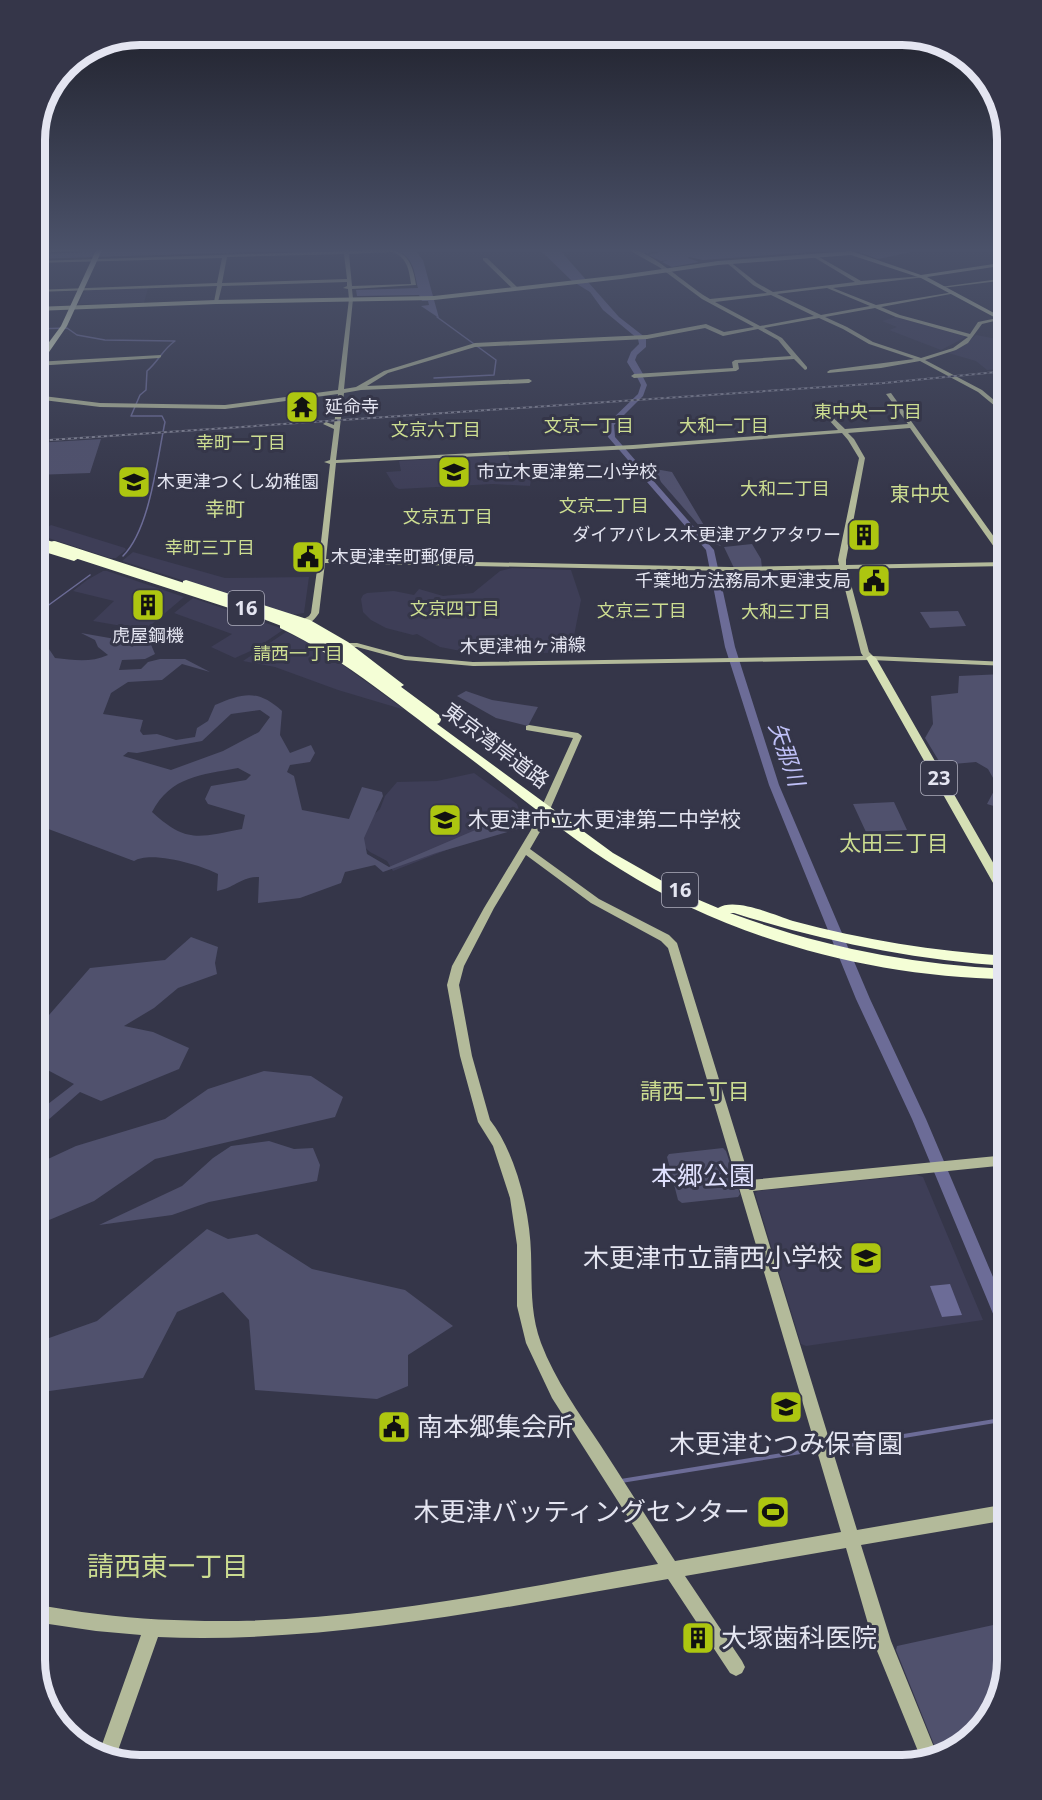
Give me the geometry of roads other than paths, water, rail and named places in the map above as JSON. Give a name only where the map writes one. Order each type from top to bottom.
[{"type":"highway","points":[[45,351],[60,332]]},
{"type":"highway","name":"16","points":[[45,542],[118,562],[306,622],[344,644],[433,711],[461,738]]},
{"type":"highway","name":"東京湾岸道路","points":[[45,542],[267,615],[315,635],[343,650],[461,738],[546,806]]},
{"type":"highway","name":"東京湾岸道路","points":[[45,549],[256,616],[323,646],[638,875],[722,912]]},
{"type":"highway","name":"16","points":[[118,562],[277,614],[309,628],[315,635]]},
{"type":"highway","name":"16","points":[[997,967],[915,960],[830,946],[752,931],[726,922],[722,912],[734,908],[830,946],[870,964],[917,972],[997,980]]},
{"type":"highway","name":"16","points":[[830,946],[863,944],[915,954],[997,960]]},
{"type":"highway","name":"16","points":[[830,946],[915,966],[997,973]]},
{"type":"main road","name":"23","points":[[871,658],[997,878]]},
{"type":"street","points":[[289,629],[306,622],[315,613],[345,332]]},
{"type":"street","points":[[362,388],[387,372],[474,345],[636,338],[674,332]]},
{"type":"street","points":[[719,332],[723,334],[736,332]]},
{"type":"street","points":[[769,332],[780,339],[805,368]]},
{"type":"street","points":[[849,332],[871,343],[920,359],[980,391],[997,405]]},
{"type":"street","points":[[955,332],[971,336]]},
{"type":"street","points":[[830,372],[920,359],[953,349],[973,332]]},
{"type":"street","points":[[45,363],[159,357]]},
{"type":"street","points":[[634,376],[736,369],[735,362],[795,357]]},
{"type":"street","points":[[45,398],[100,405],[219,407],[339,393],[362,388],[529,381]]},
{"type":"street","points":[[888,394],[997,544]]},
{"type":"street","points":[[825,409],[847,432],[859,449],[862,462],[842,560],[865,653],[871,658],[997,664]]},
{"type":"street","points":[[330,462],[633,447],[911,426]]},
{"type":"street","points":[[319,561],[706,569],[997,564]]},
{"type":"street","name":"木更津袖ヶ浦線","points":[[323,646],[344,644],[405,658],[473,664],[871,658]]},
{"type":"street","points":[[529,728],[578,736],[525,850],[503,884],[458,966],[453,985],[466,1056],[484,1122],[491,1128],[500,1147],[520,1210],[524,1245],[523,1295],[528,1327],[555,1388],[736,1667]]},
{"type":"street","points":[[525,850],[595,901],[672,942],[882,1641],[927,1752]]},
{"type":"street","points":[[744,1186],[997,1161]]},
{"type":"street","points":[[45,1615],[77,1621],[223,1630],[279,1628],[352,1621],[432,1611],[997,1514]]},
{"type":"street","points":[[109,1750],[153,1627]]},
{"type":"waterway","points":[[73,332],[77,335],[105,340],[175,341],[147,371],[146,390],[140,395],[131,416],[162,416],[165,422],[146,512],[140,529],[123,556]]},
{"type":"waterway","points":[[434,378],[494,375],[496,360],[458,332]]},
{"type":"waterway","name":"矢那川","points":[[634,365],[644,385],[641,395],[610,425],[612,437],[710,550],[730,647],[774,785],[863,999],[919,1119],[997,1304]]},
{"type":"waterway","points":[[45,608],[90,575]]},
{"type":"waterway","points":[[831,1448],[997,1421]]},
{"type":"waterway","points":[[621,1481],[819,1449]]},
{"type":"railway","points":[[45,440],[884,383],[997,372]]},
{"type":"place","name":"延命寺","points":[[302,407]]},
{"type":"place","name":"市立木更津第二小学校","points":[[454,472]]},
{"type":"place","name":"木更津つくし幼稚園","points":[[134,482]]},
{"type":"place","name":"ダイアパレス木更津アクアタワー","points":[[864,535]]},
{"type":"place","name":"木更津幸町郵便局","points":[[308,557]]},
{"type":"place","name":"千葉地方法務局木更津支局","points":[[874,581]]},
{"type":"place","name":"虎屋鋼機","points":[[148,605]]},
{"type":"place","name":"木更津市立木更津第二中学校","points":[[445,820]]},
{"type":"place","name":"木更津市立請西小学校","points":[[866,1258]]},
{"type":"place","name":"木更津むつみ保育園","points":[[786,1407]]},
{"type":"place","name":"南本郷集会所","points":[[394,1427]]},
{"type":"place","name":"木更津バッティングセンター","points":[[773,1512]]},
{"type":"place","name":"大塚歯科医院","points":[[698,1638]]},
{"type":"district","name":"東中央一丁目","points":[[868,412]]},
{"type":"district","name":"文京一丁目","points":[[589,426]]},
{"type":"district","name":"大和一丁目","points":[[724,426]]},
{"type":"district","name":"文京六丁目","points":[[436,430]]},
{"type":"district","name":"幸町一丁目","points":[[241,443]]},
{"type":"district","name":"大和二丁目","points":[[785,489]]},
{"type":"district","name":"東中央","points":[[920,494]]},
{"type":"district","name":"文京二丁目","points":[[604,506]]},
{"type":"district","name":"幸町","points":[[225,509]]},
{"type":"district","name":"文京五丁目","points":[[448,517]]},
{"type":"district","name":"幸町三丁目","points":[[210,548]]},
{"type":"district","name":"文京四丁目","points":[[455,609]]},
{"type":"district","name":"文京三丁目","points":[[642,611]]},
{"type":"district","name":"大和三丁目","points":[[786,612]]},
{"type":"district","name":"請西一丁目","points":[[298,654]]},
{"type":"district","name":"太田三丁目","points":[[894,843]]},
{"type":"district","name":"請西二丁目","points":[[695,1091]]},
{"type":"district","name":"請西東一丁目","points":[[168,1567]]},
{"type":"park label","name":"本郷公園","points":[[703,1176]]}]
